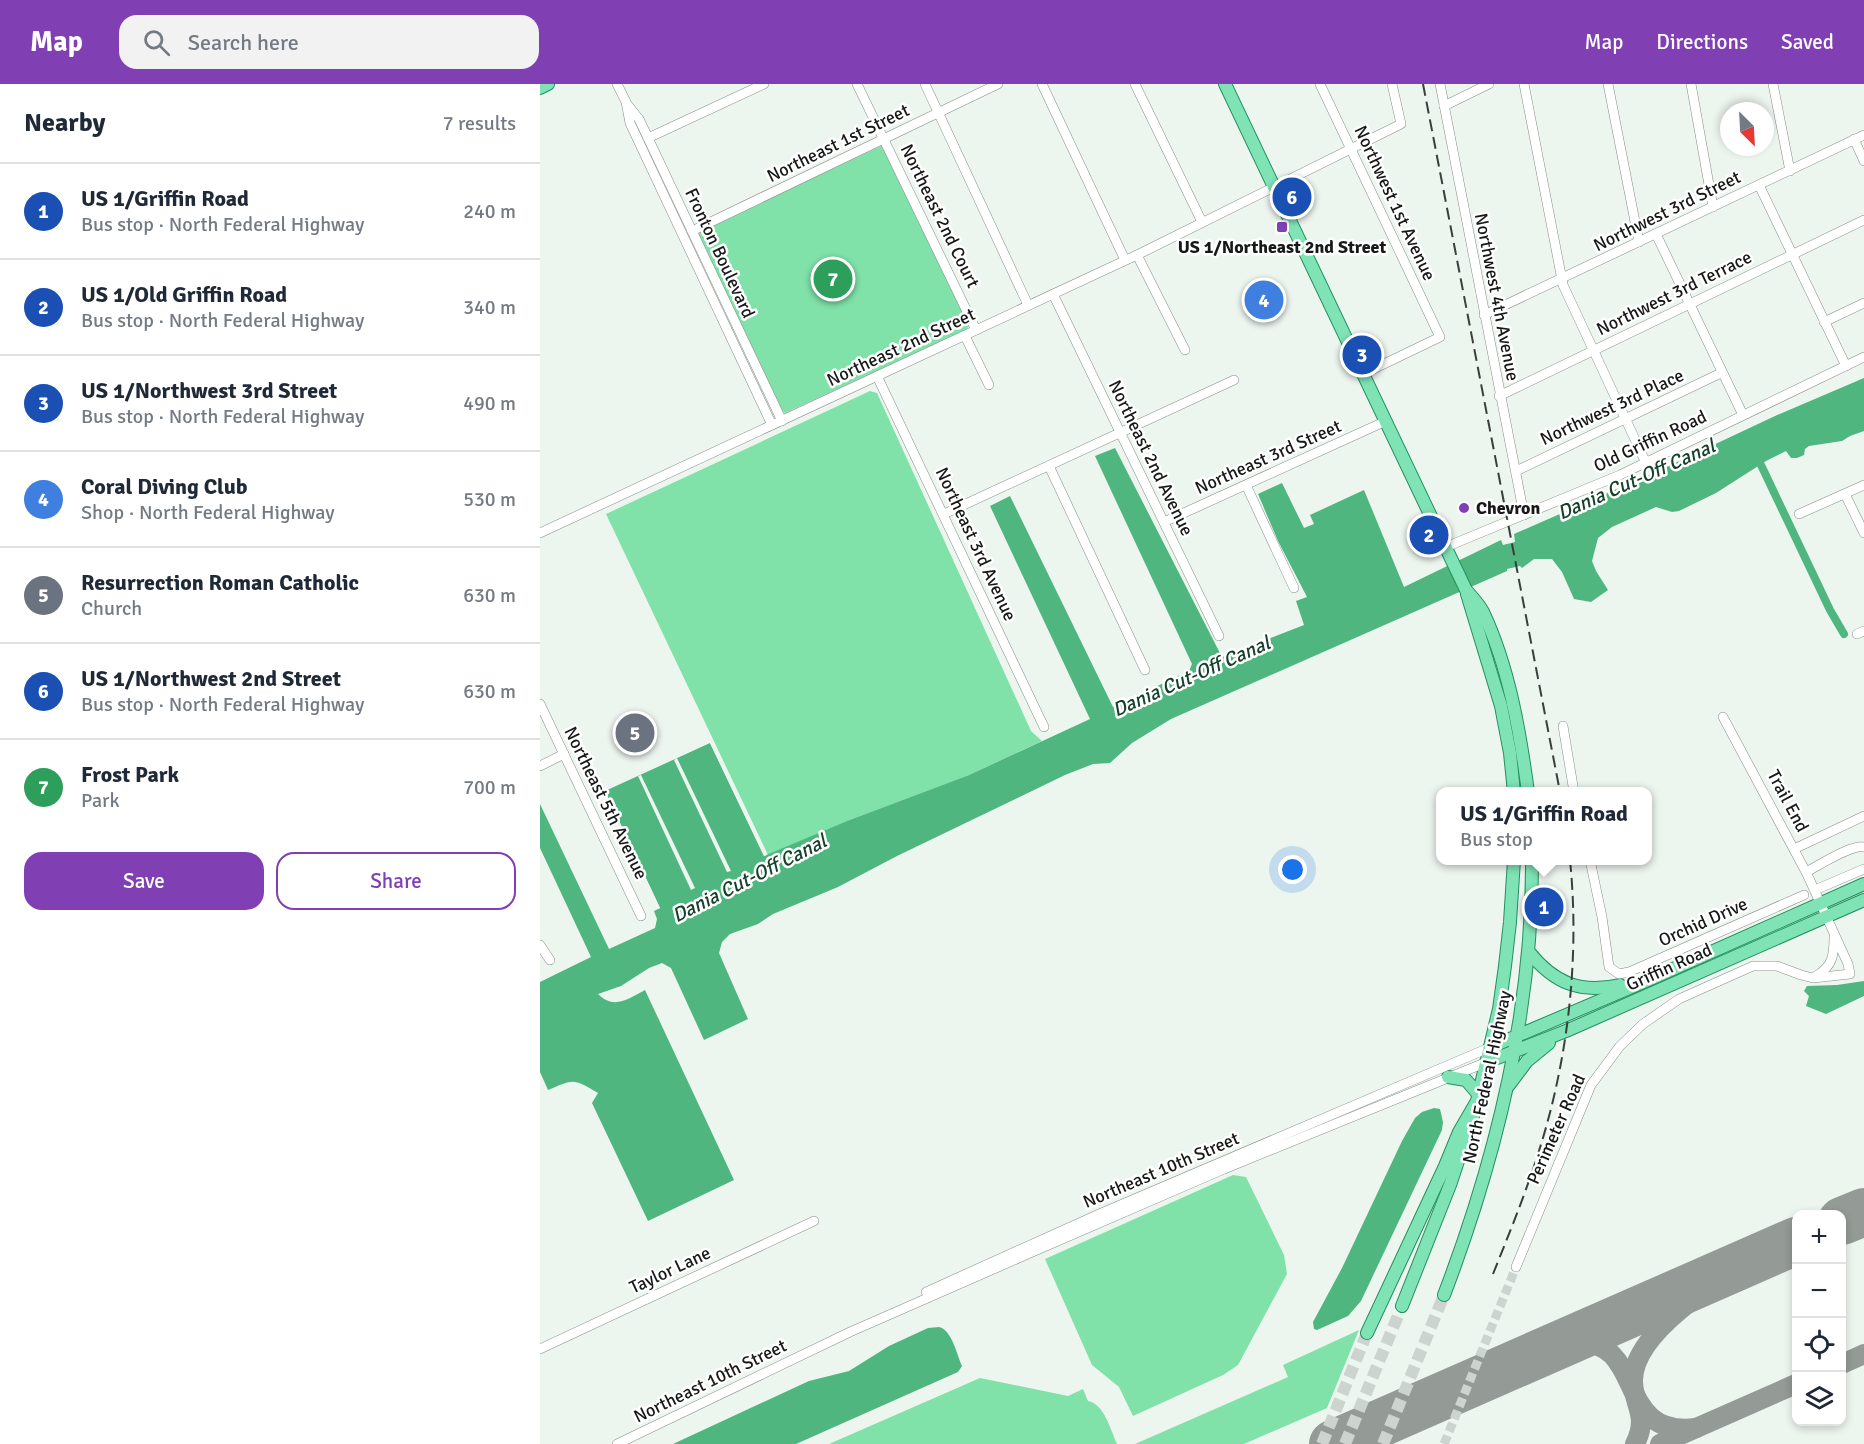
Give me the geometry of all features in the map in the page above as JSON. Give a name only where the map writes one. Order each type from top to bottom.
[{"type":"main road","points":[[540,88],[548,84]]},
{"type":"main road","points":[[1225,84],[1466,590],[1501,706],[1513,785]]},
{"type":"main road","points":[[1466,590],[1482,610],[1504,672],[1516,721],[1527,787]]},
{"type":"main road","name":"North Federal Highway","points":[[1402,1306],[1450,1185],[1478,1098],[1491,1047],[1507,955],[1514,865]]},
{"type":"main road","name":"North Federal Highway","points":[[1444,1295],[1478,1199],[1514,1053],[1529,952],[1533,904],[1532,865]]},
{"type":"main road","name":"Griffin Road","points":[[1491,1047],[1864,884]]},
{"type":"main road","name":"Griffin Road","points":[[1487,1062],[1561,1033],[1864,900]]},
{"type":"main road","points":[[1529,952],[1549,974],[1566,983],[1578,986],[1604,988],[1653,978]]},
{"type":"main road","points":[[1507,1087],[1527,1061],[1561,1033]]},
{"type":"main road","points":[[1367,1333],[1459,1132],[1478,1098],[1466,1080],[1448,1077]]},
{"type":"street","name":"Fronton Boulevard","points":[[617,84],[626,102],[639,118],[782,421]]},
{"type":"street","points":[[648,138],[764,84]]},
{"type":"street","name":"Northeast 2nd Court","points":[[857,84],[976,330]]},
{"type":"street","points":[[925,84],[1028,305]]},
{"type":"street","name":"Northeast 1st Street","points":[[692,231],[998,84]]},
{"type":"street","points":[[1042,84],[1125,260]]},
{"type":"street","points":[[1135,84],[1202,222]]},
{"type":"street","name":"Northwest 1st Avenue","points":[[1320,84],[1440,337],[1364,374]]},
{"type":"street","name":"Northeast 2nd Street","points":[[540,533],[1137,255],[1401,124],[1392,84]]},
{"type":"street","name":"Northwest 4th Avenue","points":[[1440,84],[1524,515]]},
{"type":"street","points":[[1444,106],[1489,84]]},
{"type":"street","points":[[1524,84],[1565,290],[1646,463]]},
{"type":"street","points":[[1608,84],[1638,243]]},
{"type":"street","points":[[1691,84],[1713,207]]},
{"type":"street","points":[[1773,84],[1790,171]]},
{"type":"street","name":"Fronton Boulevard","points":[[626,102],[630,123],[772,425]]},
{"type":"street","name":"Northwest 3rd Street","points":[[1484,315],[1864,135]]},
{"type":"street","points":[[1854,139],[1864,161]]},
{"type":"street","points":[[1759,185],[1846,366]]},
{"type":"street","name":"Northwest 3rd Terrace","points":[[1499,396],[1864,220]]},
{"type":"street","points":[[1656,234],[1743,415]]},
{"type":"street","points":[[1137,255],[1185,350]]},
{"type":"street","name":"Northeast 2nd Avenue","points":[[1053,294],[1220,636]]},
{"type":"street","points":[[1824,322],[1864,303]]},
{"type":"street","points":[[964,336],[989,385]]},
{"type":"street","name":"Old Griffin Road","points":[[1446,547],[1646,463],[1864,357]]},
{"type":"street","name":"Northwest 3rd Place","points":[[1516,471],[1721,373]]},
{"type":"street","name":"Northeast 3rd Avenue","points":[[877,376],[1044,727]]},
{"type":"street","points":[[944,514],[1234,380]]},
{"type":"street","name":"Northeast 3rd Street","points":[[1164,522],[1386,421]]},
{"type":"street","points":[[1049,466],[1145,670]]},
{"type":"street","points":[[1246,485],[1294,588]]},
{"type":"street","points":[[1798,514],[1864,485]]},
{"type":"street","points":[[1845,494],[1864,532]]},
{"type":"street","name":"Northeast 5th Avenue","points":[[540,704],[641,916]]},
{"type":"street","name":"Trail End","points":[[1723,717],[1821,903]]},
{"type":"street","points":[[1563,726],[1573,787]]},
{"type":"street","points":[[540,766],[564,754]]},
{"type":"street","points":[[1513,785],[1527,787]]},
{"type":"street","points":[[1794,849],[1864,816]]},
{"type":"street","points":[[1806,872],[1851,850],[1864,847]]},
{"type":"street","name":"Orchid Drive","points":[[1591,865],[1602,917],[1608,962],[1614,972],[1619,974],[1629,972],[1804,895]]},
{"type":"street","points":[[1815,890],[1864,868]]},
{"type":"street","name":"Perimeter Road","points":[[1516,1267],[1584,1100],[1605,1065],[1631,1034],[1673,1002],[1746,968],[1771,965],[1813,978],[1850,974],[1848,964],[1821,903]]},
{"type":"street","points":[[1813,978],[1831,963],[1834,951],[1834,932]]},
{"type":"street","points":[[540,945],[550,960]]},
{"type":"street","name":"Northeast 10th Street","points":[[850,1332],[1491,1047]]},
{"type":"street","name":"Northeast 10th Street","points":[[617,1444],[850,1332],[962,1275],[1044,1238],[1188,1180],[1329,1128],[1487,1062]]},
{"type":"street","name":"Taylor Lane","points":[[540,1349],[813,1221]]},
{"type":"street","points":[[1033,1252],[1044,1238]]},
{"type":"shaded area","points":[[883,145],[969,326],[966,330],[785,413],[778,407],[698,238],[699,232]]},
{"type":"shaded area","points":[[870,391],[877,393],[1031,731],[1042,741],[969,775],[847,821],[768,855],[606,514]]},
{"type":"shaded area","points":[[1233,1175],[1246,1177],[1284,1255],[1287,1274],[1238,1365],[1223,1375],[1133,1416],[1119,1387],[1092,1365],[1045,1259]]},
{"type":"shaded area","points":[[1359,1330],[1327,1408],[1244,1444],[1135,1444],[1288,1377],[1283,1365]]},
{"type":"shaded area","points":[[980,1378],[1068,1396],[1083,1389],[1088,1401],[1094,1403],[1102,1412],[1117,1444],[829,1444]]},
{"type":"water","name":"Dania Cut-Off Canal","points":[[1864,378],[1864,431],[1842,441],[1809,446],[1805,449],[1804,455],[1797,458],[1791,458],[1786,451],[1716,493],[1679,511],[1672,512],[1656,507],[1612,527],[1598,538],[1592,561],[1608,590],[1591,602],[1574,599],[1562,572],[1552,559],[1534,559],[1522,568],[1520,566],[1507,569],[1507,571],[1171,719],[1132,743],[1110,763],[1093,764],[1065,775],[838,887],[773,914],[758,924],[730,934],[722,942],[719,953],[748,1019],[704,1040],[671,968],[662,963],[649,968],[621,986],[598,994],[604,999],[615,1002],[645,990],[734,1180],[648,1221],[592,1103],[598,1093],[573,1082],[548,1090],[540,1072],[540,982],[591,957],[540,848],[540,804],[609,949],[655,928],[657,919],[654,911],[660,908],[605,791],[710,743],[764,856],[847,821],[969,775],[1090,719],[990,506],[1010,496],[1113,707],[1189,671],[1192,664],[1095,456],[1115,448],[1222,657],[1304,625],[1296,601],[1307,597],[1278,541],[1258,494],[1282,483],[1304,528],[1314,524],[1310,515],[1364,490],[1404,587],[1501,540],[1503,545],[1515,542],[1514,534]]},
{"type":"water","points":[[1864,981],[1864,996],[1826,1014],[1806,1006],[1809,996],[1804,991],[1807,986]]},
{"type":"water","points":[[1434,1108],[1440,1109],[1442,1130],[1361,1301],[1348,1316],[1317,1330],[1314,1329],[1313,1322],[1342,1268],[1402,1141],[1415,1118],[1422,1112]]},
{"type":"water","points":[[928,1328],[944,1329],[954,1344],[962,1366],[958,1372],[796,1444],[673,1444],[809,1381],[849,1371],[889,1346]]},
{"type":"pier","points":[[712,742],[766,856],[710,743]]},
{"type":"pier","points":[[677,758],[731,871],[727,872],[674,760]]},
{"type":"pier","points":[[641,775],[695,888],[691,890],[638,776]]},
{"type":"pier","points":[[605,791],[660,908],[658,909],[603,793]]},
{"type":"waterway","points":[[1761,465],[1830,610],[1844,634]]},
{"type":"taxiway","points":[[1635,1444],[1641,1419],[1633,1382],[1636,1363],[1647,1345],[1680,1310],[1721,1280],[1756,1259]]},
{"type":"taxiway","points":[[1546,1351],[1574,1343],[1599,1346],[1614,1356],[1641,1405],[1653,1419],[1670,1427],[1696,1428]]},
{"type":"taxiway","points":[[1846,1362],[1864,1354]]},
{"type":"taxiway","points":[[1660,1444],[1792,1386]]},
{"type":"runway","points":[[1846,1219],[1864,1212]]},
{"type":"runway","points":[[1333,1444],[1792,1243]]},
{"type":"tunnel","points":[[1444,1444],[1516,1267]]},
{"type":"tunnel","points":[[1383,1444],[1444,1295]]},
{"type":"tunnel","points":[[1345,1444],[1402,1306]]},
{"type":"tunnel","points":[[1322,1444],[1367,1333]]},
{"type":"railway","points":[[1423,84],[1559,787]]},
{"type":"railway","points":[[1493,1274],[1538,1154],[1557,1083],[1564,1046],[1572,972],[1573,897],[1570,865]]},
{"type":"place","name":"US 1/Northwest 2nd Street","points":[[1292,197]]},
{"type":"place","name":"US 1/Northeast 2nd Street","points":[[1282,227]]},
{"type":"place","name":"Frost Park","points":[[833,279]]},
{"type":"place","name":"Coral Diving Club","points":[[1264,300]]},
{"type":"place","name":"US 1/Northwest 3rd Street","points":[[1362,355]]},
{"type":"place","name":"Chevron","points":[[1464,508]]},
{"type":"place","name":"US 1/Old Griffin Road","points":[[1429,535]]},
{"type":"place","name":"Resurrection Roman Catholic","points":[[635,733]]},
{"type":"place","name":"US 1/Griffin Road","points":[[1544,907]]}]
